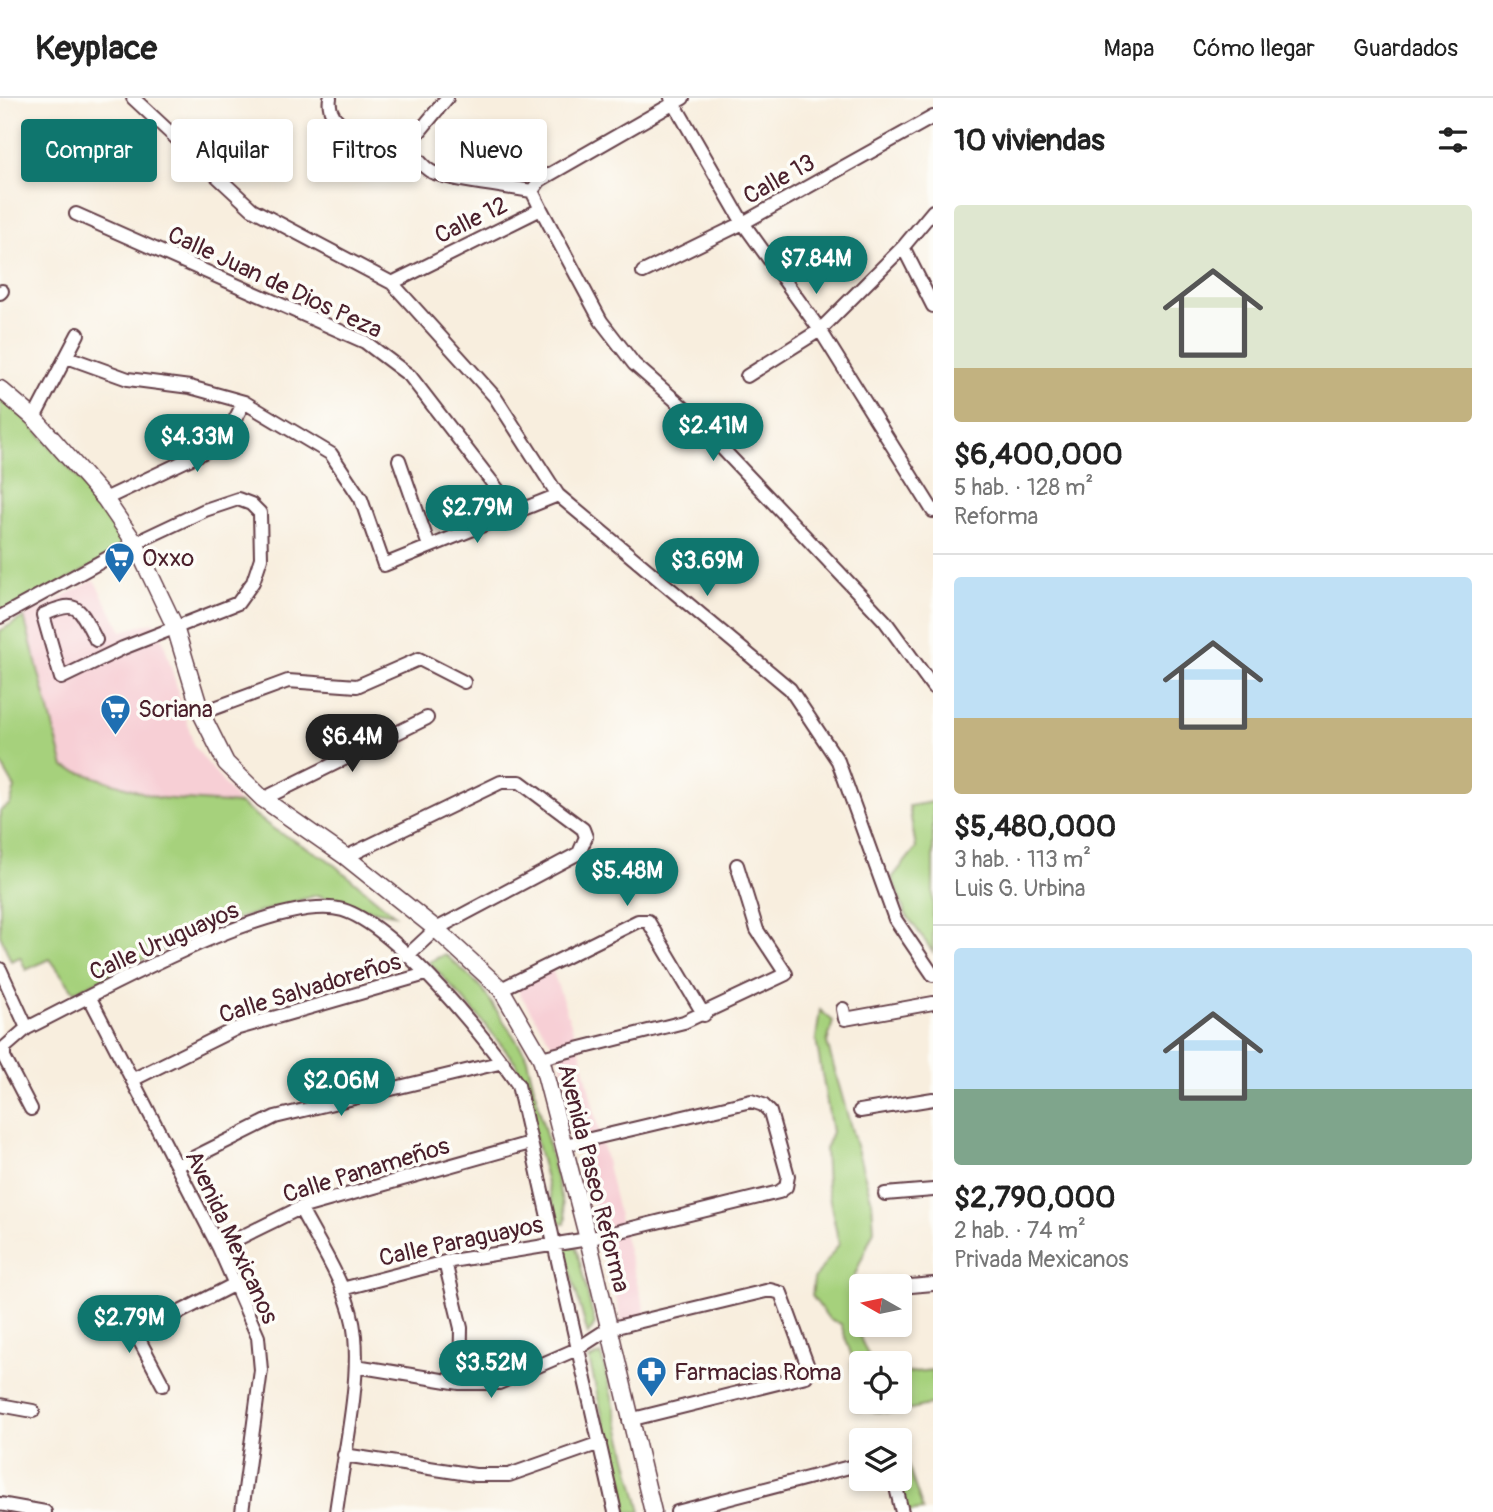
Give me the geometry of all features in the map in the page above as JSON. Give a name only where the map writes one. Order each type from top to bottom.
[{"type":"main road","name":"Avenida Paseo Reforma","points":[[0,389],[34,418],[105,499],[135,543],[175,628],[201,713],[226,763],[262,799],[346,857],[436,929],[501,989],[541,1058],[565,1145],[653,1512]]},
{"type":"street","points":[[133,98],[252,209],[392,283],[495,397],[558,495],[790,689],[838,761],[895,919],[933,975]]},
{"type":"street","points":[[330,98],[329,104],[338,119]]},
{"type":"street","points":[[421,130],[447,98]]},
{"type":"street","points":[[676,100],[743,223],[820,330],[933,511]]},
{"type":"street","name":"Calle 12","points":[[392,283],[541,209],[533,191],[540,180],[676,100]]},
{"type":"street","name":"Calle 13","points":[[643,272],[743,223],[933,117]]},
{"type":"street","points":[[421,162],[431,171],[533,191]]},
{"type":"street","points":[[541,209],[601,321],[634,364],[684,408],[885,621],[933,687]]},
{"type":"street","points":[[747,376],[820,330],[903,247],[933,211]]},
{"type":"street","name":"Calle Juan de Dios Peza","points":[[76,214],[365,342],[410,376],[514,512]]},
{"type":"street","points":[[903,247],[933,306]]},
{"type":"street","points":[[34,418],[78,334]]},
{"type":"street","points":[[68,357],[128,379],[190,387],[244,402],[331,454],[361,499],[384,565],[558,495]]},
{"type":"street","points":[[105,499],[223,443],[244,402]]},
{"type":"street","points":[[399,460],[429,545]]},
{"type":"street","points":[[0,617],[135,543],[205,510],[238,499],[251,504],[260,513],[261,558],[253,582],[238,603],[61,678],[43,615],[65,605],[73,606],[80,611],[96,640]]},
{"type":"street","points":[[201,713],[288,681],[358,686],[419,659],[464,682]]},
{"type":"street","points":[[262,799],[427,718]]},
{"type":"street","points":[[346,857],[509,780],[520,782],[583,829],[586,836],[579,852],[436,929],[407,956]]},
{"type":"street","points":[[541,1058],[704,1015],[786,974],[757,930],[737,865]]},
{"type":"street","name":"Calle Uruguayos","points":[[27,1028],[198,943],[280,914],[318,908],[340,909],[363,918]]},
{"type":"street","name":"Avenida Paseo Reforma","points":[[363,918],[426,974],[503,1062],[518,1085],[615,1512]]},
{"type":"street","points":[[501,989],[638,921],[648,921],[704,1015]]},
{"type":"street","points":[[0,969],[27,1028],[4,1048],[4,1056],[31,1109]]},
{"type":"street","name":"Calle Salvadoreños","points":[[131,1080],[235,1029],[426,974]]},
{"type":"street","name":"Avenida Mexicanos","points":[[90,998],[219,1248],[258,1337],[261,1370],[242,1512]]},
{"type":"street","points":[[843,1009],[845,1020],[933,1003]]},
{"type":"street","points":[[177,1166],[275,1117],[503,1062]]},
{"type":"street","points":[[860,1111],[933,1099]]},
{"type":"street","name":"Calle Paraguayos","points":[[342,1289],[445,1262],[588,1239],[779,1192],[786,1187],[788,1176],[770,1112],[763,1104],[751,1101],[565,1145]]},
{"type":"street","name":"Calle Panameños","points":[[219,1248],[300,1208],[530,1143]]},
{"type":"street","points":[[885,1194],[933,1190]]},
{"type":"street","points":[[300,1208],[342,1289],[355,1334],[356,1366],[337,1512]]},
{"type":"street","points":[[445,1262],[461,1328],[460,1383]]},
{"type":"street","points":[[137,1334],[235,1284]]},
{"type":"street","points":[[912,1286],[933,1284]]},
{"type":"street","points":[[356,1366],[460,1383],[499,1383],[577,1349],[608,1329],[771,1290],[781,1293],[808,1367],[806,1376],[629,1420]]},
{"type":"street","points":[[123,1309],[163,1385]]},
{"type":"street","points":[[0,1405],[33,1411]]},
{"type":"street","points":[[344,1455],[475,1475],[509,1475],[600,1443]]},
{"type":"street","points":[[677,1512],[849,1467]]},
{"type":"street","points":[[897,1491],[902,1512]]},
{"type":"street","points":[[0,1504],[45,1512]]},
{"type":"shaded area","points":[[94,580],[122,631],[153,622],[164,643],[194,746],[240,804],[159,798],[64,767],[24,617]]},
{"type":"shaded area","points":[[551,966],[580,1050],[623,1233],[649,1324],[623,1328],[559,1055],[513,983]]},
{"type":"green space","points":[[0,389],[135,543],[0,617]]},
{"type":"green space","points":[[24,617],[64,767],[159,798],[240,804],[275,830],[327,859],[394,914],[354,907],[317,895],[216,925],[74,992],[50,959],[26,970],[20,957],[11,961],[0,935],[0,811],[10,804],[15,788],[0,762],[0,631]]},
{"type":"green space","points":[[933,802],[933,952],[905,913],[892,878],[916,848],[909,806]]},
{"type":"green space","points":[[445,954],[481,987],[526,1055],[566,1217],[565,1224],[557,1222],[516,1063],[429,962]]},
{"type":"green space","points":[[820,1010],[833,1021],[827,1043],[872,1202],[874,1230],[855,1274],[849,1274],[849,1337],[861,1337],[866,1351],[850,1351],[841,1324],[829,1319],[812,1296],[814,1279],[839,1244],[827,1186],[825,1149],[832,1132],[816,1039]]},
{"type":"green space","points":[[563,1245],[576,1247],[595,1324],[588,1335]]},
{"type":"green space","points":[[601,1354],[641,1512],[625,1512],[589,1359]]},
{"type":"green space","points":[[933,1370],[933,1404],[912,1409],[912,1373]]},
{"type":"green space","points":[[912,1478],[923,1510],[906,1512],[902,1491],[912,1491]]},
{"type":"place","name":"Oxxo","points":[[119,585]]},
{"type":"place","name":"Soriana","points":[[115,736]]},
{"type":"place","name":"Farmacias Roma","points":[[651,1399]]}]
